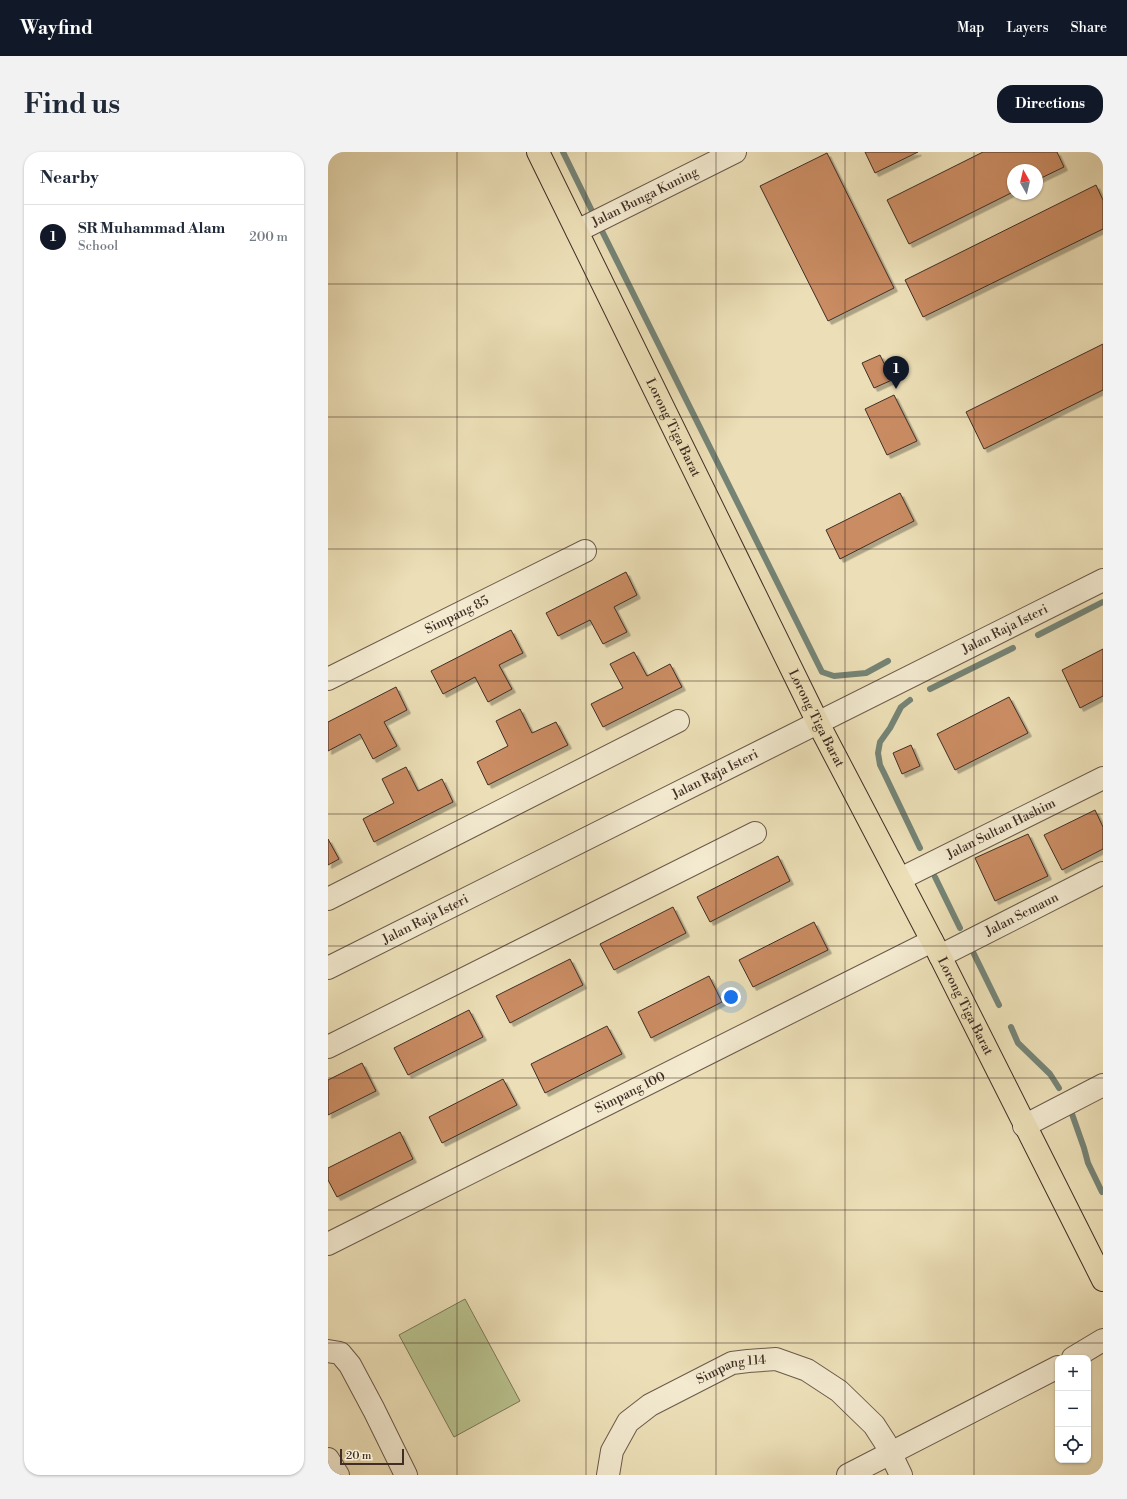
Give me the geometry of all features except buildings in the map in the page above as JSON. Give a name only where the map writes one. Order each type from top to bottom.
[{"type":"main road","name":"Lorong Tiga Barat","points":[[538,152],[818,723],[936,948],[1024,1126],[1103,1280]]},
{"type":"street","name":"Jalan Bunga Kuning","points":[[577,231],[735,152]]},
{"type":"street","name":"Simpang 85","points":[[328,679],[585,551]]},
{"type":"street","name":"Jalan Raja Isteri","points":[[328,968],[1103,580]]},
{"type":"street","points":[[328,899],[678,720]]},
{"type":"street","name":"Jalan Sultan Hashim","points":[[900,879],[1103,778]]},
{"type":"street","points":[[328,1047],[755,833]]},
{"type":"street","name":"Jalan Semaun","points":[[936,948],[1103,872]]},
{"type":"street","name":"Simpang 100","points":[[328,1244],[936,948]]},
{"type":"street","points":[[1024,1126],[1103,1085]]},
{"type":"street","points":[[1078,1355],[1103,1340]]},
{"type":"street","points":[[328,1351],[340,1353],[350,1365],[406,1475]]},
{"type":"street","name":"Simpang 114","points":[[608,1475],[612,1451],[628,1422],[650,1405],[732,1364],[776,1359],[807,1370],[839,1391],[874,1425],[901,1475]]},
{"type":"street","points":[[848,1475],[1055,1369]]},
{"type":"street","points":[[328,1459],[338,1475]]},
{"type":"green space","points":[[465,1299],[520,1401],[454,1437],[399,1335]]},
{"type":"waterway","points":[[563,152],[592,211]]},
{"type":"waterway","points":[[601,229],[822,672],[834,676],[866,673],[888,661]]},
{"type":"waterway","points":[[1038,635],[1103,602]]},
{"type":"waterway","points":[[930,689],[1013,648]]},
{"type":"waterway","points":[[910,700],[901,707],[890,728],[880,742],[878,753],[880,765],[920,848]]},
{"type":"waterway","points":[[935,877],[960,928]]},
{"type":"waterway","points":[[973,952],[999,1005]]},
{"type":"waterway","points":[[1011,1027],[1018,1043],[1050,1074],[1059,1088]]},
{"type":"waterway","points":[[1072,1114],[1088,1163],[1102,1192]]},
{"type":"place","name":"SR Muhammad Alam","points":[[896,389]]}]
